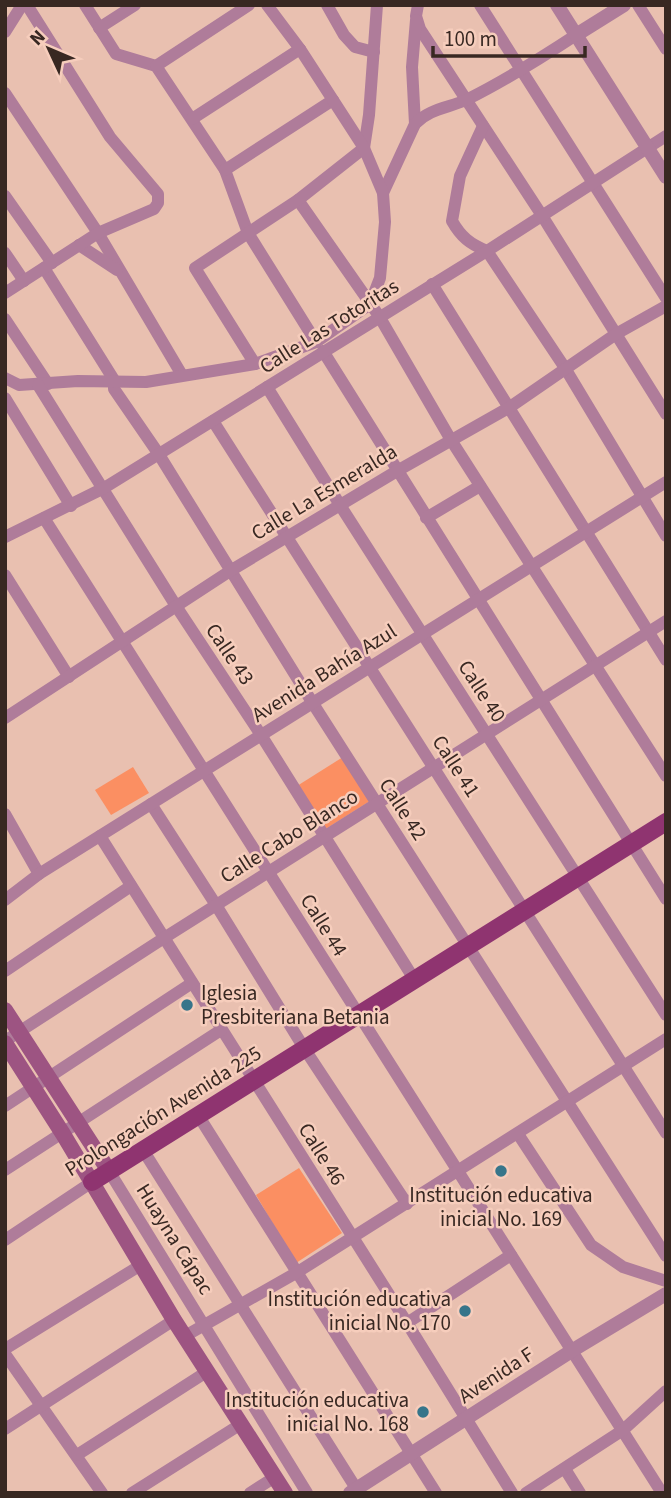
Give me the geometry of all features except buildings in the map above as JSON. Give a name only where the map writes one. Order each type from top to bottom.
[{"type":"main road","name":"Prolongación Avenida 225","points":[[92,1182],[666,822]]},
{"type":"main road","name":"Huayna Cápac","points":[[5,1010],[10,1039],[34,1087],[174,1320],[285,1493]]},
{"type":"main road","name":"Huayna Cápac","points":[[10,1039],[49,1077],[108,1171]]},
{"type":"street","points":[[5,32],[24,5],[110,137],[158,194],[158,203],[154,209],[98,233],[5,293]]},
{"type":"street","points":[[85,5],[116,54],[156,66],[192,119],[225,170],[248,233],[666,899]]},
{"type":"street","points":[[99,28],[135,5]]},
{"type":"street","points":[[156,66],[249,5]]},
{"type":"street","points":[[5,378],[19,385],[78,380],[146,382],[255,364],[319,346],[370,304],[380,278],[385,222],[383,192],[364,148],[300,49],[267,5]]},
{"type":"street","points":[[327,5],[355,47],[374,52]]},
{"type":"street","points":[[255,364],[195,268],[298,200],[364,148],[377,5]]},
{"type":"street","points":[[480,5],[666,298]]},
{"type":"street","points":[[556,5],[666,177]]},
{"type":"street","points":[[383,192],[415,124],[423,116],[466,100],[521,70],[624,5]]},
{"type":"street","points":[[638,5],[666,49]]},
{"type":"street","points":[[417,11],[420,29],[541,214],[666,414]]},
{"type":"street","points":[[415,124],[412,66],[417,11]]},
{"type":"street","points":[[192,119],[300,49]]},
{"type":"street","points":[[5,93],[98,233],[182,375]]},
{"type":"street","points":[[225,170],[333,100]]},
{"type":"street","points":[[483,126],[460,176],[452,221],[460,235],[487,251],[565,368],[666,536]]},
{"type":"street","name":"Calle Las Totoritas","points":[[5,537],[104,488],[267,387],[319,346],[379,316],[487,251],[666,136]]},
{"type":"street","name":"Calle 42","points":[[5,197],[114,380],[114,389],[158,453],[312,702],[666,1256]]},
{"type":"street","points":[[298,200],[379,316],[451,440],[666,776]]},
{"type":"street","points":[[79,245],[121,272]]},
{"type":"street","points":[[5,253],[24,281]]},
{"type":"street","points":[[432,284],[666,660]]},
{"type":"street","name":"Calle La Esmeralda","points":[[5,718],[230,571],[510,407],[616,334],[666,306]]},
{"type":"street","name":"Calle 43","points":[[5,319],[176,606],[261,735],[414,979]]},
{"type":"street","name":"Calle 40","points":[[267,387],[666,1015]]},
{"type":"street","points":[[5,398],[71,506]]},
{"type":"street","name":"Calle 41","points":[[212,421],[666,1133]]},
{"type":"street","name":"Avenida Bahía Azul","points":[[5,900],[39,874],[666,482]]},
{"type":"street","points":[[426,518],[480,486]]},
{"type":"street","name":"Calle 44","points":[[44,518],[662,1493]]},
{"type":"street","points":[[5,575],[69,677]]},
{"type":"street","name":"Calle Cabo Blanco","points":[[10,1039],[164,938],[666,621]]},
{"type":"street","points":[[151,804],[304,1048],[407,1204]]},
{"type":"street","points":[[5,814],[39,874]]},
{"type":"street","name":"Calle 46","points":[[100,836],[512,1493]]},
{"type":"street","points":[[5,971],[131,886]]},
{"type":"street","points":[[5,1106],[192,983]]},
{"type":"street","points":[[5,1170],[221,1030]]},
{"type":"street","points":[[185,1336],[296,1273],[666,1039]]},
{"type":"street","points":[[198,1115],[436,1493]]},
{"type":"street","points":[[518,1134],[592,1245],[623,1267],[666,1282]]},
{"type":"street","points":[[142,1150],[355,1491]]},
{"type":"street","name":"Huayna Cápac","points":[[108,1171],[307,1493]]},
{"type":"street","name":"Prolongación Avenida 225","points":[[5,1240],[92,1182]]},
{"type":"street","points":[[407,1323],[511,1255]]},
{"type":"street","points":[[5,1349],[141,1265]]},
{"type":"street","name":"Avenida F","points":[[355,1491],[573,1350],[666,1294]]},
{"type":"street","points":[[5,1429],[174,1320]]},
{"type":"street","points":[[5,1354],[102,1493]]},
{"type":"street","points":[[77,1455],[208,1371]]},
{"type":"street","points":[[526,1493],[623,1430],[666,1391]]},
{"type":"street","points":[[132,1493],[241,1424]]},
{"type":"street","points":[[565,1469],[580,1493]]},
{"type":"street","points":[[250,1493],[275,1477]]},
{"type":"shaded area","points":[[343,757],[370,801],[324,830],[297,786]]},
{"type":"shaded area","points":[[133,767],[149,793],[111,815],[95,790]]},
{"type":"shaded area","points":[[299,1168],[342,1233],[296,1263],[256,1195]]},
{"type":"place","name":"Iglesia Presbiteriana Betania","points":[[187,1005]]},
{"type":"place","name":"Institución educativa inicial No. 169","points":[[501,1171]]},
{"type":"place","name":"Institución educativa inicial No. 170","points":[[465,1311]]},
{"type":"place","name":"Institución educativa inicial No. 168","points":[[423,1412]]}]
